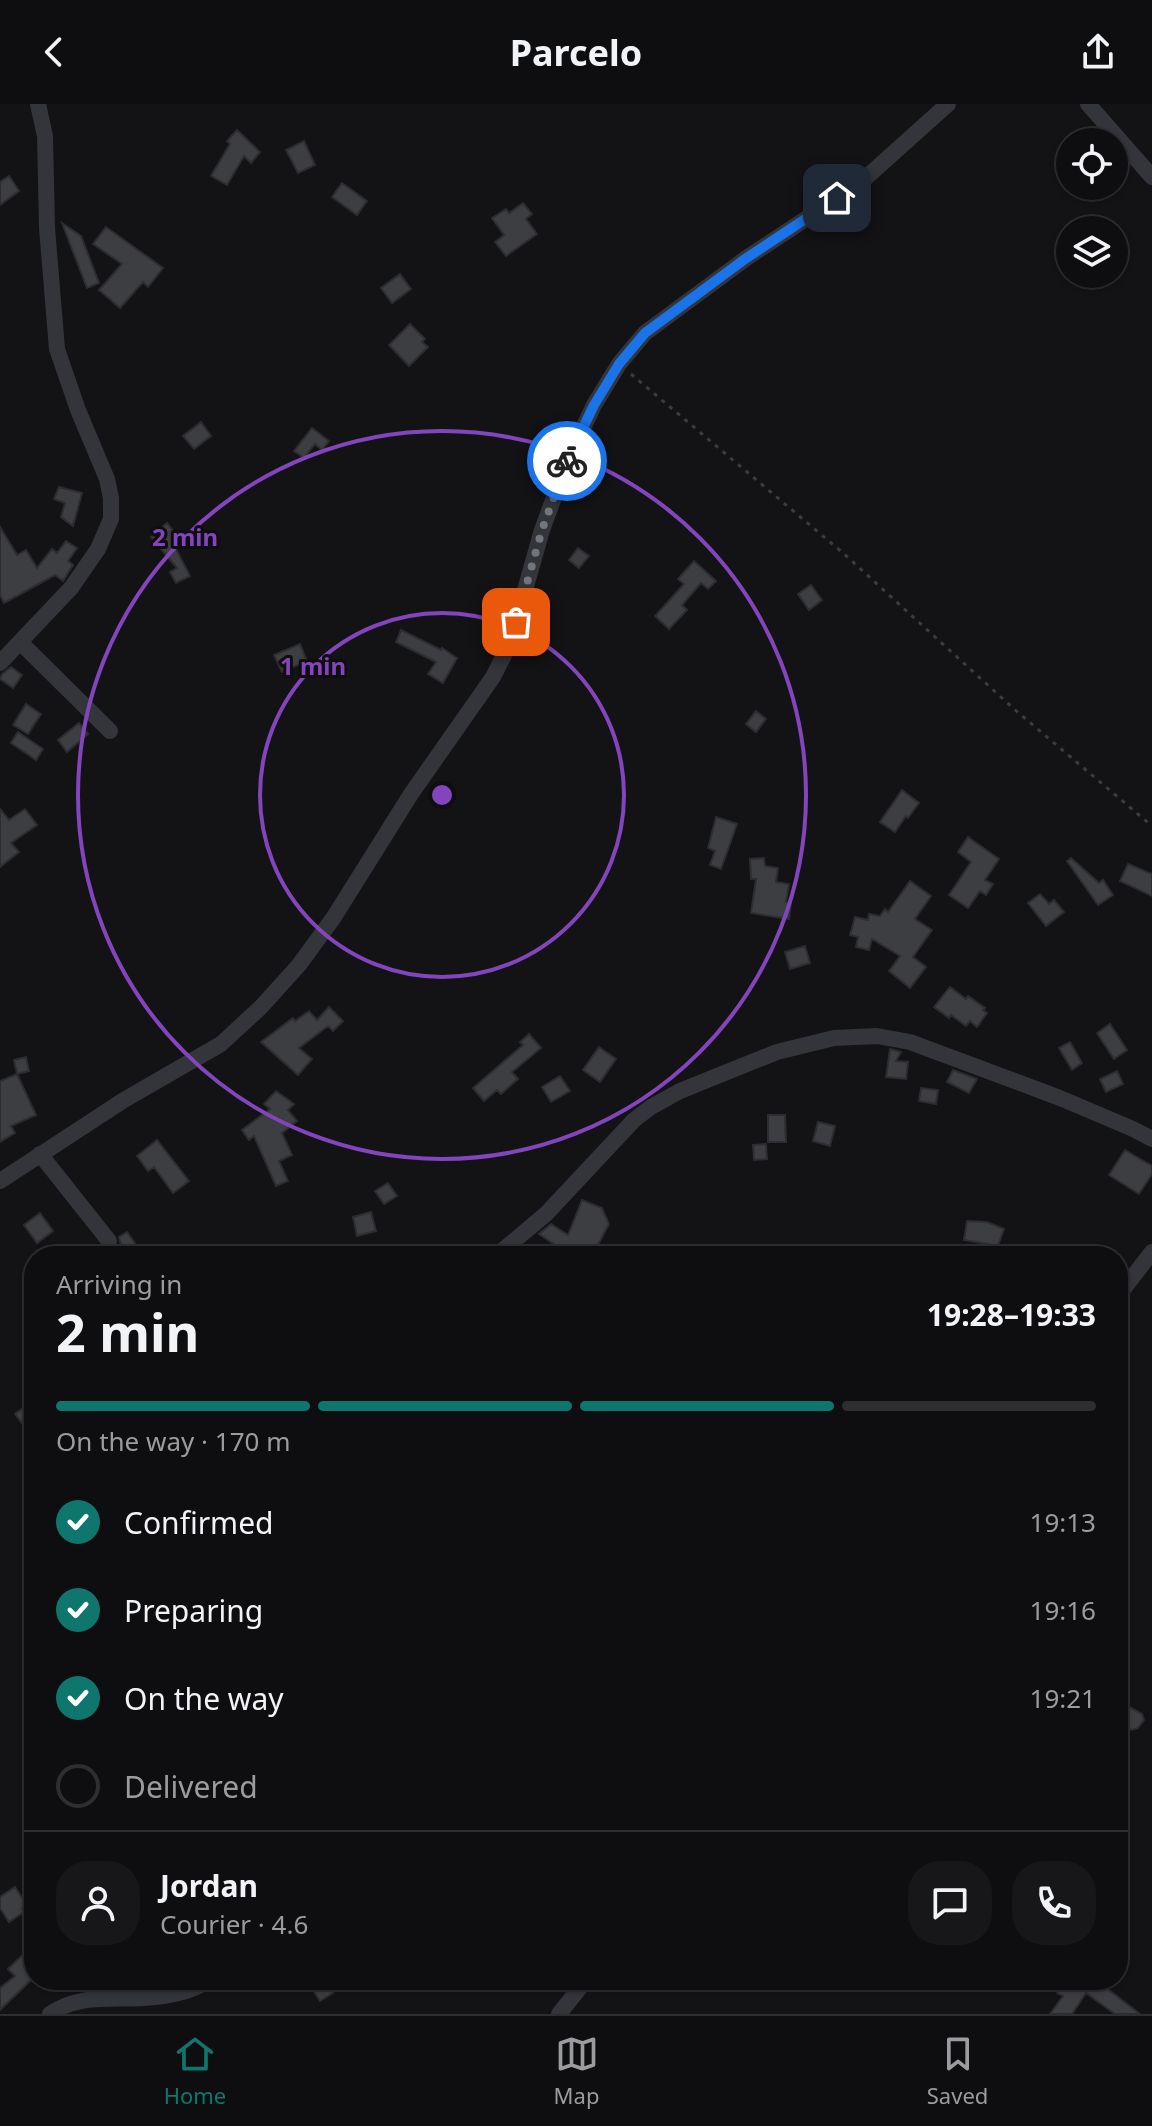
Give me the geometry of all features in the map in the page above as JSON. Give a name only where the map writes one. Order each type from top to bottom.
[{"type":"street","points":[[0,663],[71,588],[98,549],[111,519],[107,479],[57,349],[47,228],[45,136],[38,104]]},
{"type":"street","points":[[0,1181],[124,1100],[221,1044],[261,1007],[299,965],[334,917],[411,794],[493,677],[510,643],[542,530],[567,462],[594,405],[619,364],[645,333],[745,259],[860,183],[948,104]]},
{"type":"street","points":[[1088,104],[1152,177]]},
{"type":"street","points":[[20,642],[110,731]]},
{"type":"street","points":[[508,1246],[546,1214],[634,1120],[651,1107],[680,1091],[777,1052],[834,1038],[877,1036],[910,1042],[1060,1098],[1152,1139]]},
{"type":"street","points":[[40,1154],[109,1241]]},
{"type":"street","points":[[1128,1283],[1152,1252]]},
{"type":"street","points":[[50,2014],[78,2000],[144,1998],[188,1990]]},
{"type":"street","points":[[559,2014],[578,1990]]},
{"type":"path","points":[[619,364],[843,553],[1014,709],[1152,826]]},
{"type":"building","points":[[237,130],[260,152],[251,163],[244,156],[227,185],[211,176],[230,144],[227,141]]},
{"type":"building","points":[[304,141],[315,165],[298,173],[286,150]]},
{"type":"building","points":[[9,176],[19,191],[0,205],[0,182]]},
{"type":"building","points":[[342,183],[367,201],[357,215],[332,197]]},
{"type":"building","points":[[523,203],[532,214],[526,219],[537,234],[506,256],[495,242],[504,235],[492,218],[506,209],[509,213]]},
{"type":"building","points":[[62,223],[81,236],[99,283],[87,288]]},
{"type":"building","points":[[106,227],[163,268],[148,287],[143,282],[120,308],[99,290],[122,264],[93,244]]},
{"type":"building","points":[[400,274],[411,289],[392,303],[381,288]]},
{"type":"building","points":[[410,324],[425,339],[422,342],[428,347],[409,366],[389,345]]},
{"type":"building","points":[[201,422],[211,436],[194,449],[183,436]]},
{"type":"building","points":[[312,428],[329,441],[322,450],[315,444],[304,458],[294,451]]},
{"type":"building","points":[[59,487],[82,493],[73,526],[61,517],[65,503],[54,499]]},
{"type":"building","points":[[167,523],[183,543],[176,549],[190,576],[176,583],[170,572],[177,568],[151,537]]},
{"type":"building","points":[[0,527],[17,555],[26,550],[37,568],[52,549],[57,553],[66,541],[77,548],[68,561],[73,565],[63,581],[55,575],[4,603],[0,595]]},
{"type":"building","points":[[578,548],[589,556],[579,568],[569,560]]},
{"type":"building","points":[[694,561],[716,581],[708,589],[701,583],[682,605],[687,610],[669,629],[655,616],[684,584],[678,579]]},
{"type":"building","points":[[811,585],[822,600],[809,610],[798,594]]},
{"type":"building","points":[[401,630],[457,658],[443,683],[428,674],[436,662],[396,642]]},
{"type":"building","points":[[300,644],[307,661],[282,672],[274,655]]},
{"type":"building","points":[[11,667],[22,675],[13,688],[0,679]]},
{"type":"building","points":[[26,704],[41,714],[28,734],[13,725]]},
{"type":"building","points":[[756,711],[766,719],[756,732],[746,724]]},
{"type":"building","points":[[79,723],[88,734],[67,752],[58,740]]},
{"type":"building","points":[[18,732],[43,749],[36,760],[11,743]]},
{"type":"building","points":[[902,790],[919,803],[895,832],[880,822]]},
{"type":"building","points":[[0,809],[9,820],[25,809],[37,825],[11,843],[19,852],[0,867]]},
{"type":"building","points":[[716,817],[737,824],[721,869],[710,865],[715,851],[708,848]]},
{"type":"building","points":[[968,837],[999,859],[985,880],[993,884],[986,895],[980,891],[968,908],[949,895],[971,862],[958,852]]},
{"type":"building","points":[[764,858],[765,866],[778,868],[776,882],[789,884],[786,902],[791,903],[789,919],[751,913],[756,879],[751,879],[750,859]]},
{"type":"building","points":[[1071,858],[1099,883],[1103,880],[1113,895],[1098,905],[1067,861]]},
{"type":"building","points":[[1128,864],[1152,874],[1152,896],[1120,881]]},
{"type":"building","points":[[910,881],[931,896],[915,919],[932,930],[913,957],[926,967],[910,988],[889,971],[900,956],[872,939],[869,950],[856,947],[858,937],[850,935],[855,917],[868,920],[869,914],[880,916],[885,909],[888,912]]},
{"type":"building","points":[[1040,894],[1049,904],[1054,900],[1064,912],[1046,926],[1028,903]]},
{"type":"building","points":[[805,946],[810,963],[790,969],[785,952]]},
{"type":"building","points":[[950,987],[985,1008],[983,1010],[987,1013],[977,1027],[970,1021],[966,1026],[934,1007]]},
{"type":"building","points":[[329,1007],[343,1021],[333,1031],[328,1026],[299,1048],[312,1059],[298,1075],[261,1042],[293,1018],[295,1021],[309,1011],[317,1020]]},
{"type":"building","points":[[1110,1024],[1127,1050],[1114,1059],[1097,1033]]},
{"type":"building","points":[[529,1034],[541,1048],[512,1072],[518,1079],[501,1094],[497,1090],[484,1101],[473,1088],[523,1045],[520,1042]]},
{"type":"building","points":[[1070,1042],[1082,1063],[1072,1070],[1059,1048]]},
{"type":"building","points":[[599,1047],[616,1059],[600,1082],[583,1070]]},
{"type":"building","points":[[890,1049],[901,1052],[896,1061],[908,1062],[906,1079],[886,1077]]},
{"type":"building","points":[[26,1057],[29,1071],[17,1074],[14,1060]]},
{"type":"building","points":[[953,1070],[977,1079],[969,1093],[947,1082]]},
{"type":"building","points":[[1117,1071],[1123,1084],[1106,1092],[1100,1079]]},
{"type":"building","points":[[17,1074],[36,1115],[11,1126],[15,1133],[0,1142],[0,1081]]},
{"type":"building","points":[[560,1076],[570,1091],[551,1102],[542,1087]]},
{"type":"building","points":[[921,1088],[938,1090],[936,1104],[919,1101]]},
{"type":"building","points":[[276,1091],[294,1104],[288,1110],[297,1121],[282,1133],[292,1155],[279,1161],[288,1181],[276,1186],[254,1136],[249,1140],[242,1130],[270,1109],[264,1104]]},
{"type":"building","points":[[768,1115],[785,1115],[786,1142],[768,1142]]},
{"type":"building","points":[[818,1122],[835,1126],[830,1146],[813,1141]]},
{"type":"building","points":[[157,1140],[189,1181],[173,1193],[154,1167],[148,1171],[137,1156]]},
{"type":"building","points":[[766,1144],[767,1159],[754,1160],[753,1145]]},
{"type":"building","points":[[1125,1150],[1152,1166],[1152,1174],[1139,1194],[1109,1175]]},
{"type":"building","points":[[388,1183],[397,1196],[384,1204],[375,1191]]},
{"type":"building","points":[[582,1200],[602,1208],[609,1224],[597,1246],[557,1246],[539,1234],[551,1224],[568,1235]]},
{"type":"building","points":[[371,1212],[376,1231],[357,1236],[353,1217]]},
{"type":"building","points":[[40,1213],[53,1231],[37,1243],[24,1225]]},
{"type":"building","points":[[967,1221],[987,1222],[1004,1229],[998,1246],[964,1240]]},
{"type":"building","points":[[127,1232],[137,1246],[123,1246],[119,1237]]},
{"type":"building","points":[[24,1407],[24,1426],[15,1414]]},
{"type":"building","points":[[1128,1706],[1142,1714],[1144,1720],[1132,1730],[1128,1728]]},
{"type":"building","points":[[15,1887],[24,1900],[24,1912],[9,1922],[0,1908],[0,1897]]},
{"type":"building","points":[[24,1954],[24,1987],[0,2010],[0,1988],[15,1976],[8,1969]]},
{"type":"building","points":[[313,1990],[331,1990],[333,1993],[320,2001]]},
{"type":"building","points":[[1059,1990],[1109,1990],[1140,2014],[1115,2014],[1086,1993],[1072,2014],[1050,2014],[1063,1996],[1057,1993]]},
{"type":"way so far","points":[[516,622],[542,530],[567,461]]},
{"type":"route","points":[[567,461],[594,405],[619,364],[645,333],[745,259],[837,198]]}]
